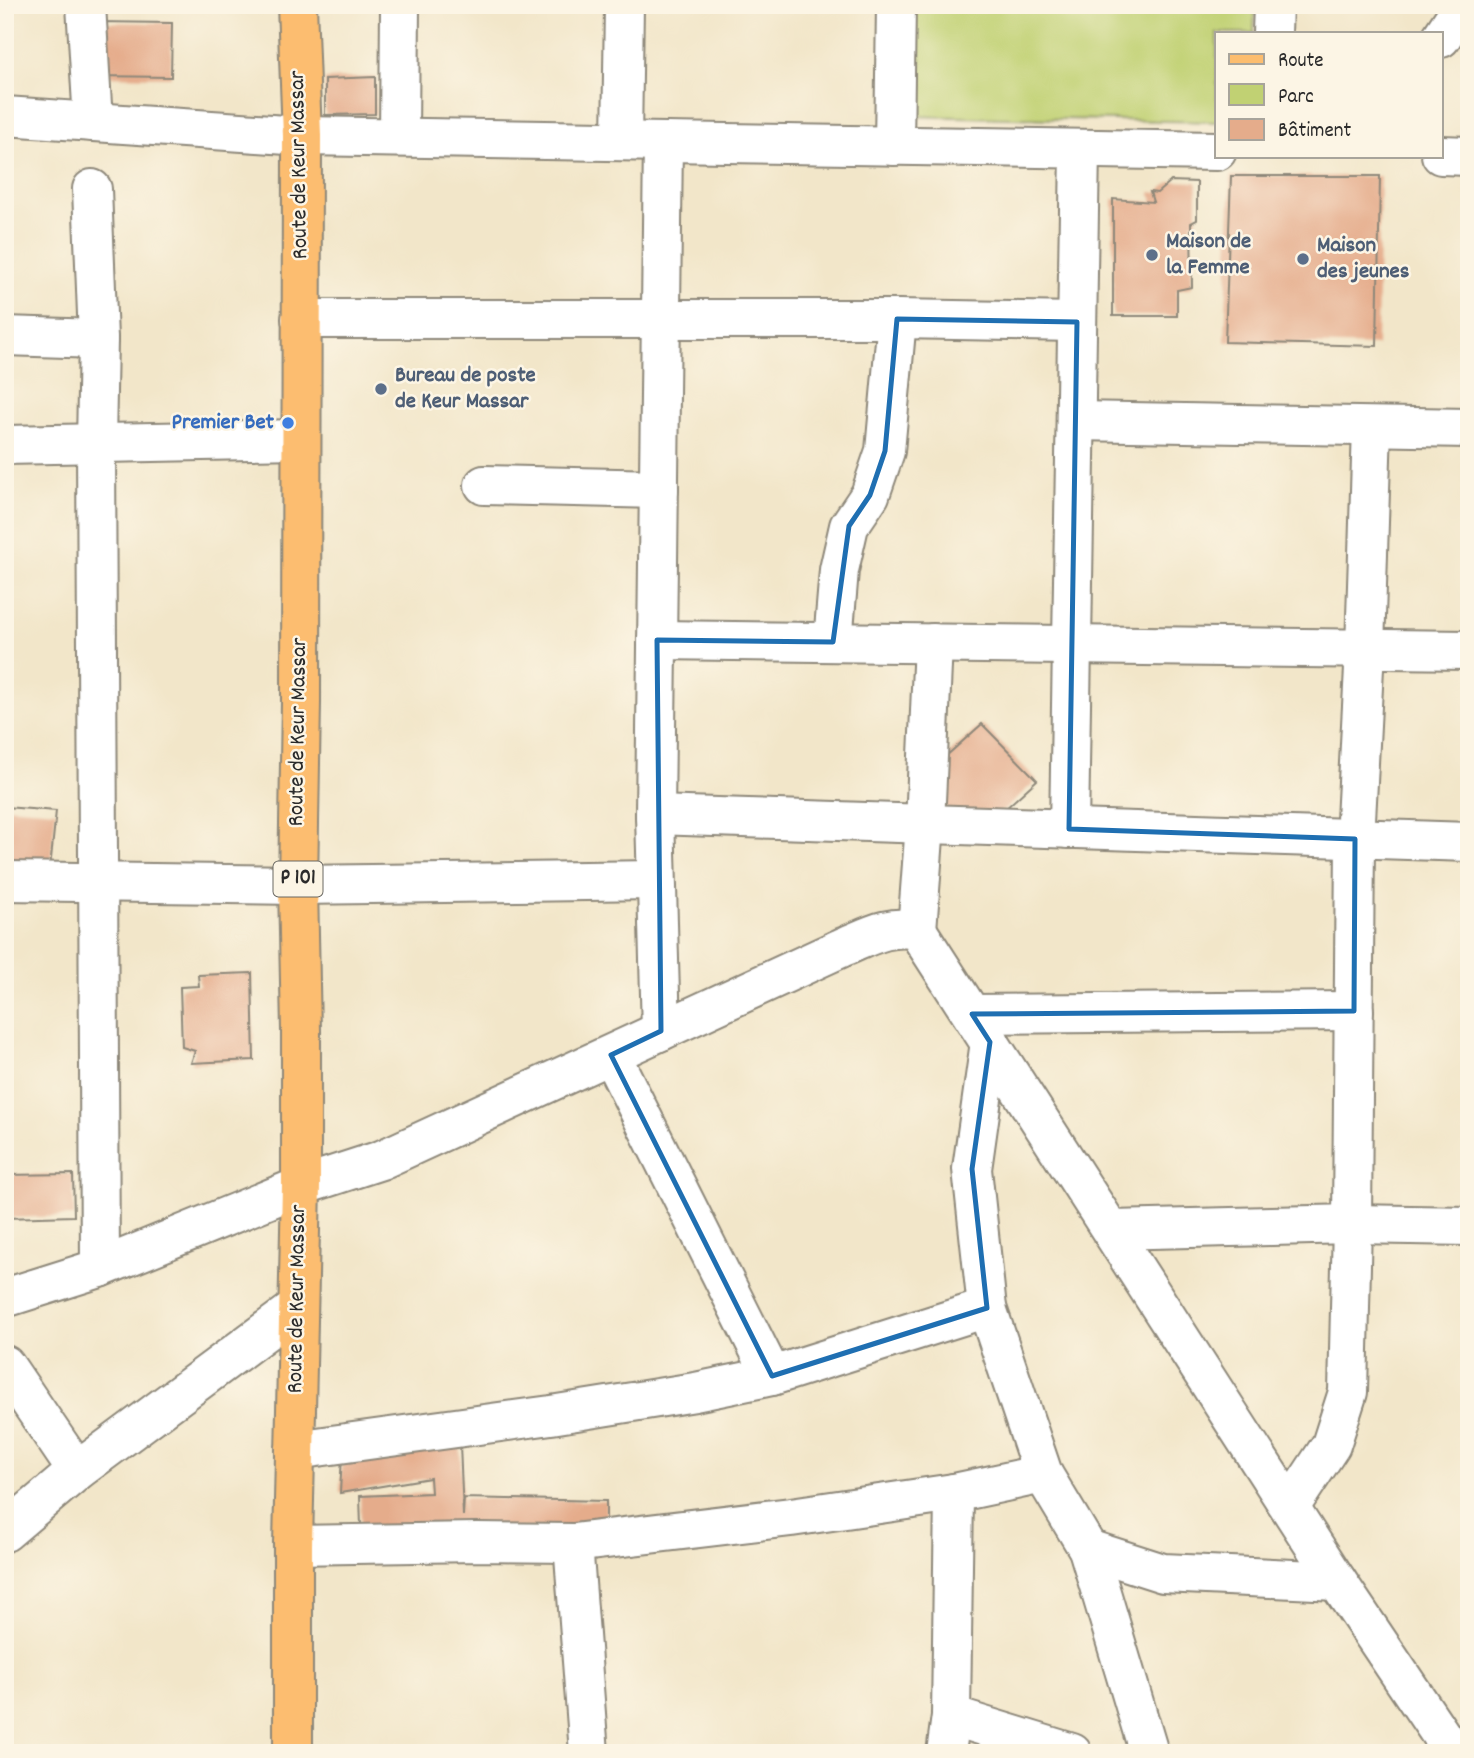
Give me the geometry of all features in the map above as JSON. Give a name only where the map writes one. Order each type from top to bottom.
[{"type":"main road","name":"Route de Keur Massar","points":[[293,1753],[293,1545],[301,1186],[298,885],[302,136],[297,5]]},
{"type":"street","points":[[86,5],[93,122]]},
{"type":"street","points":[[399,137],[400,5]]},
{"type":"street","points":[[622,142],[624,5]]},
{"type":"street","points":[[894,146],[896,5]]},
{"type":"street","points":[[1272,32],[1273,5]]},
{"type":"street","points":[[1442,36],[1463,5]]},
{"type":"street","points":[[5,116],[302,136],[1215,151]]},
{"type":"street","points":[[661,1031],[655,815],[663,142]]},
{"type":"street","points":[[1069,829],[1080,149]]},
{"type":"street","points":[[1442,155],[1469,156]]},
{"type":"street","points":[[92,189],[98,339],[96,443],[100,1268]]},
{"type":"street","points":[[301,319],[897,319],[1077,322]]},
{"type":"street","points":[[833,642],[839,570],[849,526],[870,495],[885,451],[897,319]]},
{"type":"street","points":[[5,336],[98,339]]},
{"type":"street","points":[[1076,421],[1469,428]]},
{"type":"street","points":[[1290,1507],[1331,1445],[1348,1392],[1355,839],[1365,649],[1372,426]]},
{"type":"street","points":[[5,445],[301,439]]},
{"type":"street","points":[[484,485],[659,489]]},
{"type":"street","points":[[657,640],[1469,650]]},
{"type":"street","points":[[933,643],[917,930],[1337,1581],[1452,1753]]},
{"type":"street","points":[[655,815],[1469,842]]},
{"type":"street","points":[[5,881],[298,885],[655,880]]},
{"type":"street","points":[[5,1298],[100,1268],[301,1186],[380,1160],[797,967],[889,928],[917,930]]},
{"type":"street","points":[[981,1028],[1353,1011]]},
{"type":"street","points":[[981,1028],[972,1169],[987,1308],[1043,1474],[1088,1549],[1149,1753]]},
{"type":"street","points":[[611,1055],[772,1376]]},
{"type":"street","points":[[1112,1230],[1352,1224],[1469,1226]]},
{"type":"street","points":[[5,1532],[77,1471],[298,1307]]},
{"type":"street","points":[[295,1450],[695,1392],[772,1376],[987,1308]]},
{"type":"street","points":[[5,1365],[77,1471]]},
{"type":"street","points":[[293,1545],[573,1543],[790,1517],[954,1493],[1043,1474]]},
{"type":"street","points":[[946,1753],[951,1716],[954,1493]]},
{"type":"street","points":[[573,1543],[589,1753]]},
{"type":"street","points":[[1088,1549],[1163,1573],[1337,1581]]},
{"type":"street","points":[[951,1716],[1072,1753]]},
{"type":"highlighted area","points":[[897,319],[1077,322],[1069,829],[1355,839],[1354,1011],[972,1014],[990,1042],[972,1169],[987,1308],[772,1376],[611,1055],[661,1031],[657,640],[833,642],[849,526],[870,495],[885,451]]},
{"type":"green space","points":[[902,5],[1255,5],[1254,32],[1215,32],[1215,122],[900,116]]},
{"type":"building","points":[[96,22],[172,23],[171,77],[95,76]]},
{"type":"building","points":[[375,77],[375,114],[325,115],[325,79]]},
{"type":"building","name":"Maison des jeunes","points":[[1231,176],[1380,176],[1377,346],[1225,342]]},
{"type":"building","name":"Maison de la Femme","points":[[1171,181],[1197,182],[1197,220],[1191,223],[1192,287],[1177,290],[1177,316],[1113,316],[1113,199],[1153,202],[1150,192],[1157,193]]},
{"type":"building","points":[[982,724],[1037,780],[994,819],[946,816],[944,758]]},
{"type":"building","points":[[5,807],[56,811],[50,868],[5,870]]},
{"type":"building","points":[[252,973],[254,1060],[191,1063],[195,1051],[182,1047],[180,987],[199,986],[198,975]]},
{"type":"building","points":[[73,1174],[74,1216],[5,1218],[5,1175]]},
{"type":"building","points":[[460,1444],[463,1516],[464,1498],[606,1501],[606,1529],[361,1527],[360,1496],[431,1493],[430,1478],[340,1493],[342,1455]]},
{"type":"place","name":"Maison de la Femme","points":[[1152,255]]},
{"type":"place","name":"Maison des jeunes","points":[[1303,259]]},
{"type":"place","name":"Bureau de poste de Keur Massar","points":[[381,389]]},
{"type":"place","name":"Premier Bet","points":[[288,423]]}]
